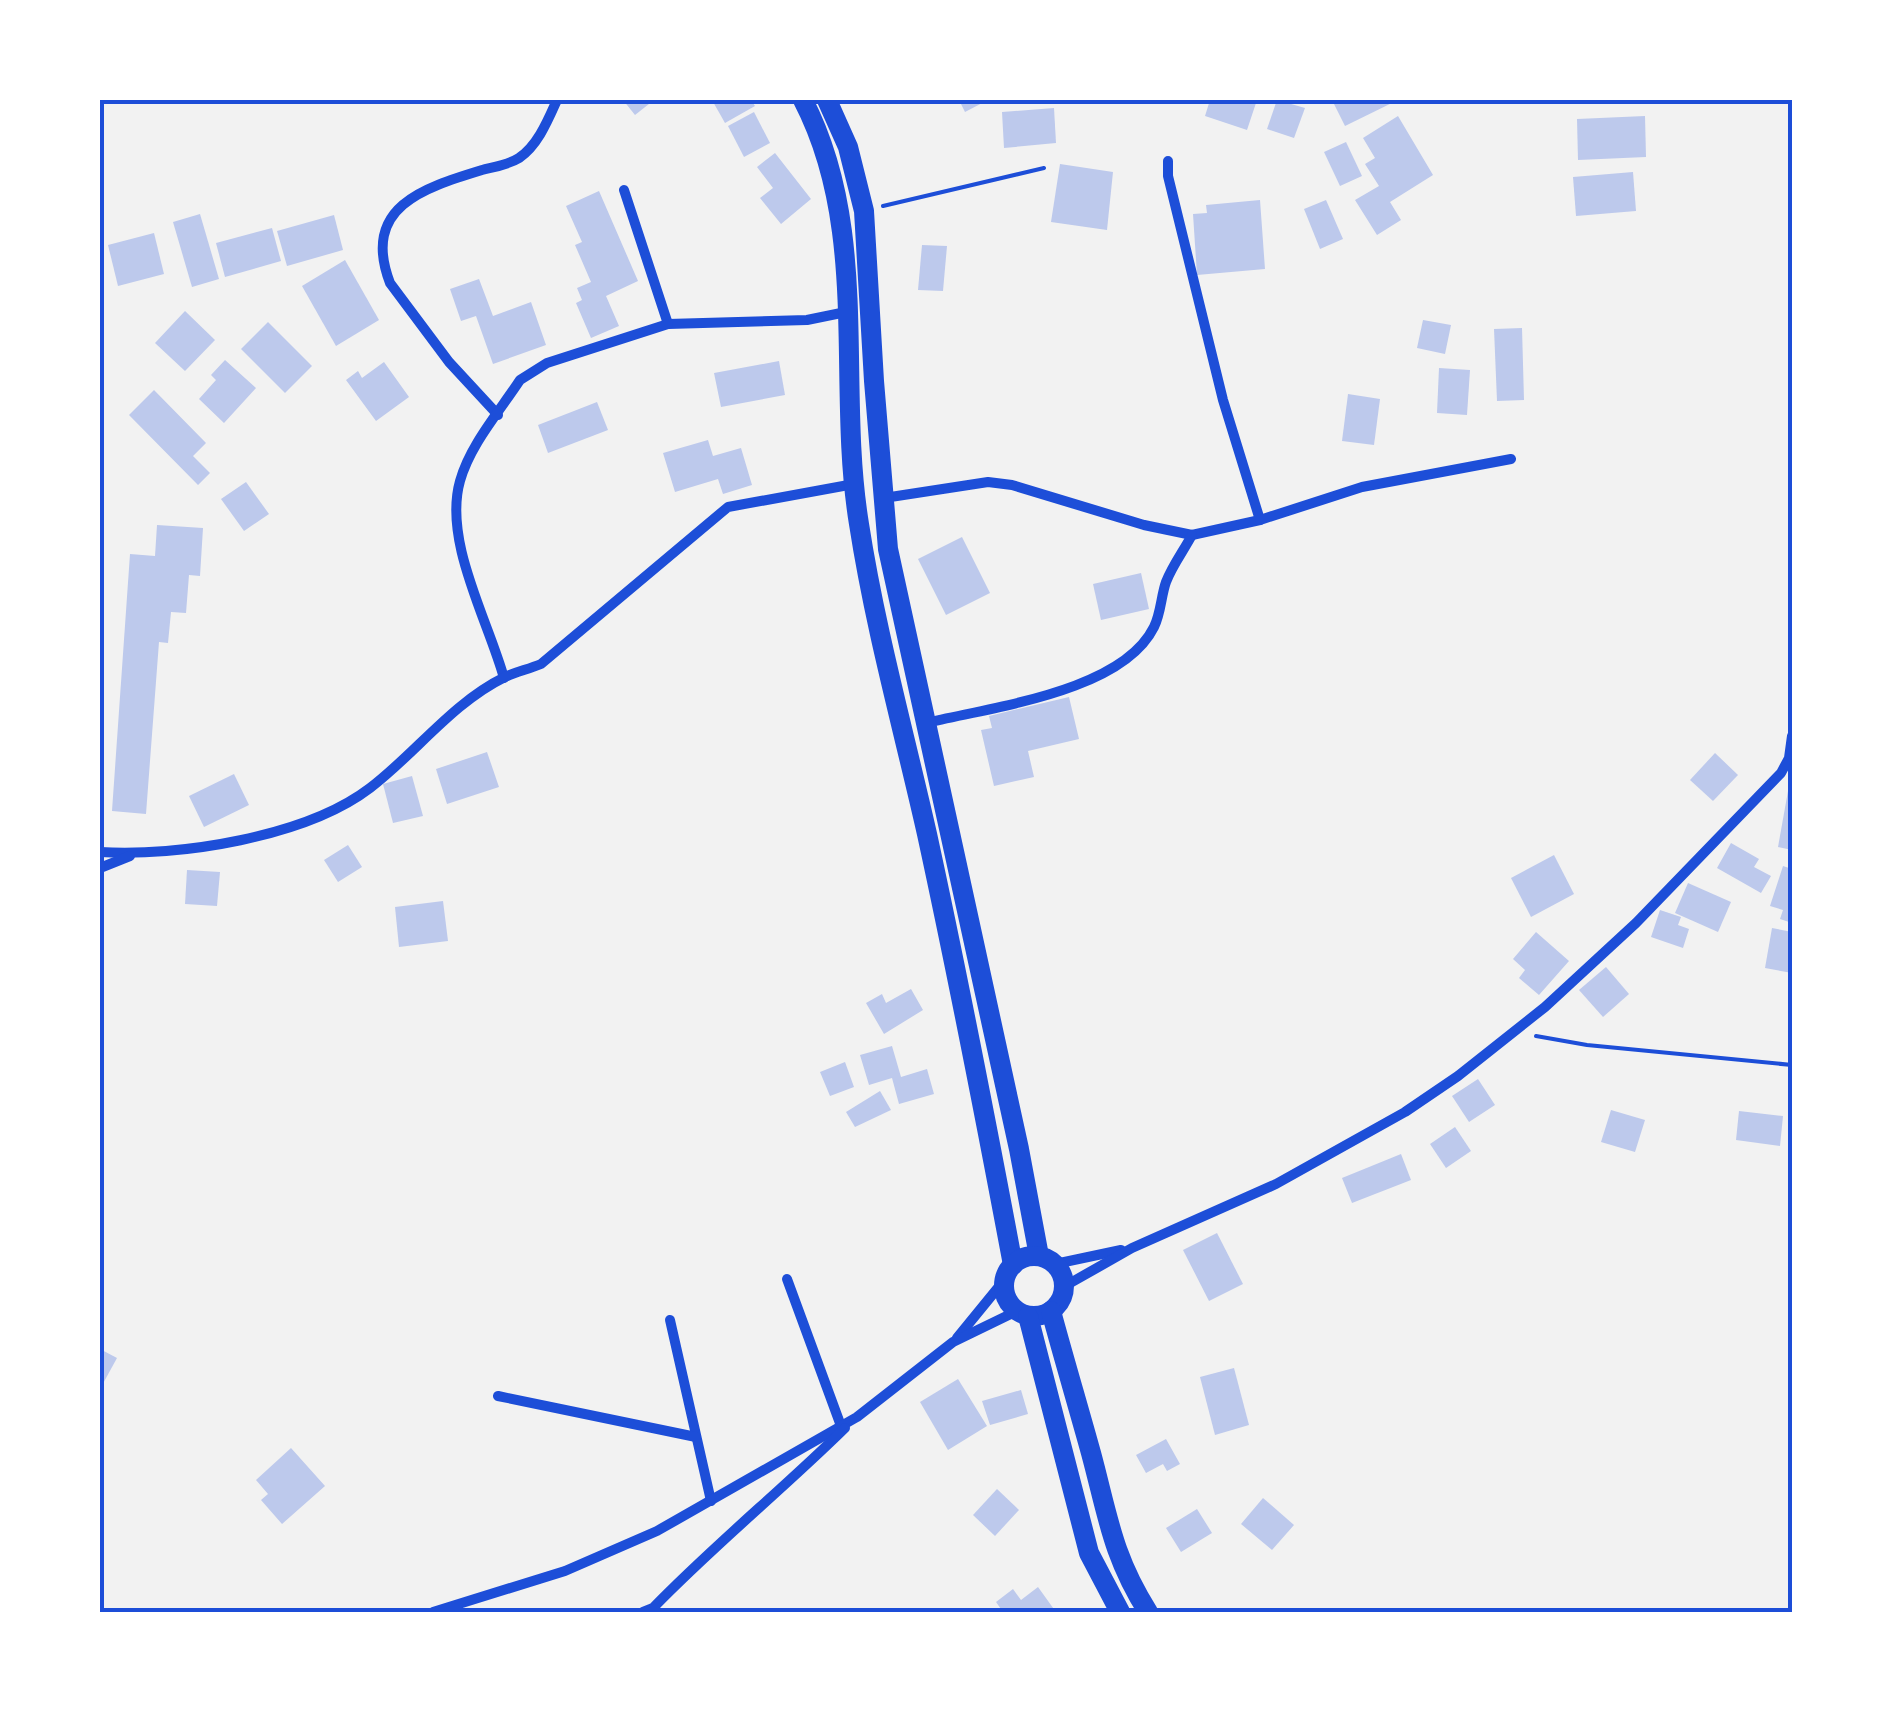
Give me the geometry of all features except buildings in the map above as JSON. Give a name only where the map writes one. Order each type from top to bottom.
[{"type":"main road","points":[[803,100],[824,149],[842,220],[854,484],[867,566],[958,975],[1009,1271],[1005,1293],[1023,1314],[1089,1552],[1120,1612]]},
{"type":"main road","points":[[827,100],[848,147],[864,210],[888,549],[1019,1148],[1047,1260],[1064,1286],[1061,1301],[1051,1312],[1023,1314]]},
{"type":"main road","points":[[1009,1271],[1025,1258],[1047,1260]]},
{"type":"main road","points":[[1051,1312],[1112,1542],[1128,1581],[1148,1612]]},
{"type":"street","points":[[498,415],[449,362],[390,283],[385,269],[384,232],[390,216],[425,192],[523,155],[542,131],[558,100]]},
{"type":"street","points":[[1168,161],[1168,176],[1223,400],[1260,520]]},
{"type":"street","points":[[624,190],[668,324]]},
{"type":"street","points":[[504,678],[469,578],[456,500],[472,452],[520,380],[547,363],[668,324],[808,320],[846,312]]},
{"type":"street","points":[[882,498],[988,482],[1012,485],[1192,534],[1260,520],[1362,487],[1511,459]]},
{"type":"street","points":[[100,852],[135,854],[257,838],[311,820],[368,790],[451,714],[504,678],[541,664],[728,507],[854,484]]},
{"type":"street","points":[[925,723],[1083,685],[1124,660],[1154,627],[1166,581],[1192,534]]},
{"type":"street","points":[[1064,1286],[1132,1248],[1276,1184],[1405,1112],[1458,1076],[1546,1007],[1636,923],[1782,773],[1792,736]]},
{"type":"street","points":[[100,868],[135,854]]},
{"type":"street","points":[[1047,1260],[1132,1248]]},
{"type":"street","points":[[649,1611],[856,1418],[953,1342],[1009,1271]]},
{"type":"street","points":[[786,1279],[841,1426]]},
{"type":"street","points":[[953,1342],[1023,1314]]},
{"type":"street","points":[[670,1320],[711,1501]]},
{"type":"street","points":[[498,1396],[696,1437]]},
{"type":"street","points":[[433,1612],[566,1571],[657,1530],[856,1418]]},
{"type":"path","points":[[864,210],[1044,168]]},
{"type":"path","points":[[1512,1031],[1587,1045],[1792,1065]]}]
